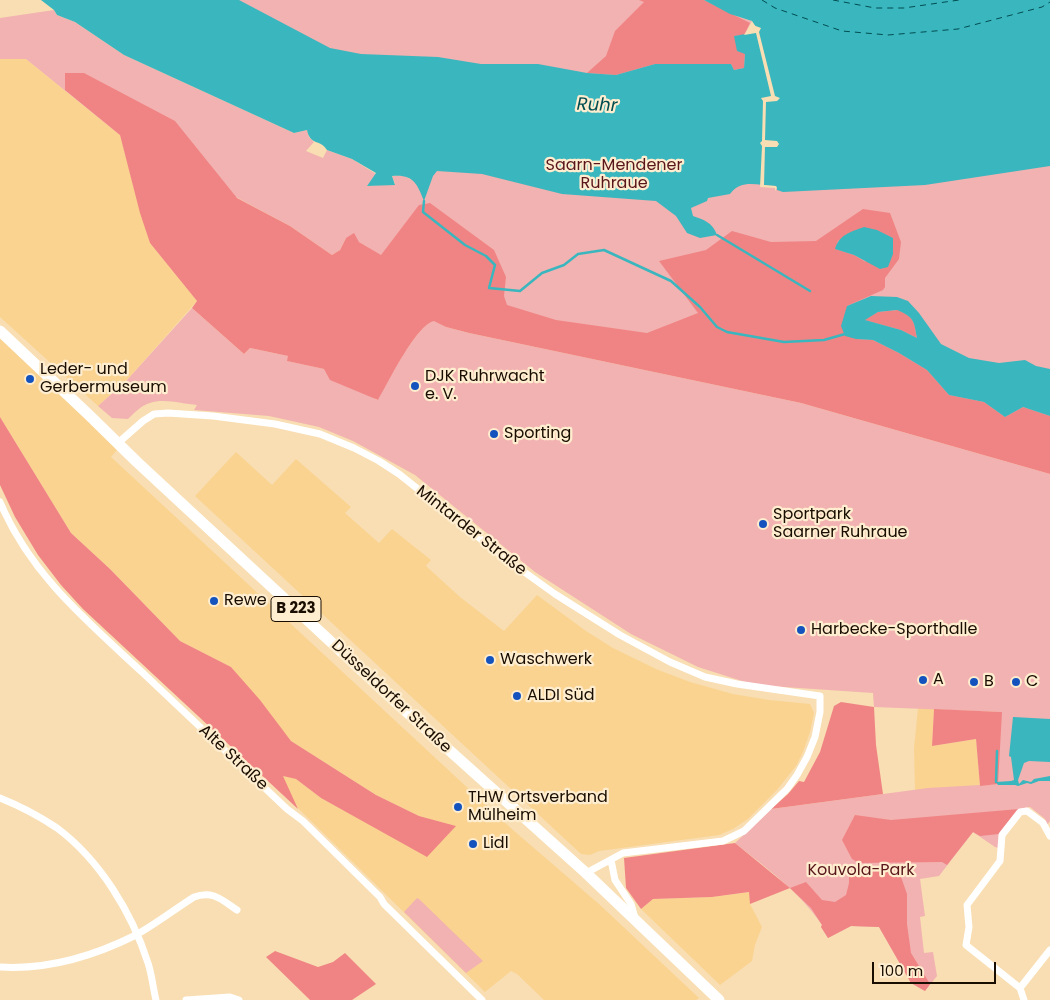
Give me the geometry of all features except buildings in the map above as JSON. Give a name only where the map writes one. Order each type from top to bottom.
[{"type":"main road","name":"Düsseldorfer Straße","points":[[0,331],[406,711],[586,873],[718,1000]]},
{"type":"street","name":"Mintarder Straße","points":[[118,443],[154,414],[168,413],[213,416],[275,424],[320,434],[354,448],[399,474],[502,556],[555,594],[620,635],[661,658],[705,677],[764,689],[820,696],[820,712],[815,737],[797,775],[787,789],[744,831],[723,841],[623,853],[611,860]]},
{"type":"street","name":"Alte Straße","points":[[0,502],[10,526],[32,560],[67,602],[287,809],[303,821],[482,1000]]},
{"type":"street","points":[[0,798],[38,815],[59,830],[99,870],[137,934],[149,964],[156,1000]]},
{"type":"street","points":[[1024,1000],[1020,988],[966,945],[969,927],[967,905],[1000,861],[1002,835],[1020,812],[1027,811],[1043,823],[1050,836]]},
{"type":"street","points":[[586,873],[611,860],[614,880],[631,904],[636,922]]},
{"type":"street","points":[[0,967],[41,966],[69,960],[99,950],[137,934],[194,897],[204,893],[216,896],[237,910]]},
{"type":"street","points":[[1020,988],[1050,950]]},
{"type":"street","points":[[186,1000],[230,997],[239,1000]]},
{"type":"shaded area","points":[[639,0],[704,0],[750,23],[744,35],[734,36],[745,54],[744,68],[734,70],[731,64],[655,64],[616,75],[587,73],[606,56],[615,31],[644,2]]},
{"type":"shaded area","points":[[0,59],[26,59],[120,135],[150,243],[197,301],[127,380],[98,406],[0,317]]},
{"type":"shaded area","points":[[65,73],[84,73],[175,121],[237,198],[290,226],[332,255],[340,250],[346,238],[354,233],[359,242],[381,255],[419,205],[430,203],[494,250],[506,277],[504,296],[507,305],[556,320],[647,333],[698,313],[659,261],[706,250],[732,231],[771,242],[816,241],[863,209],[890,213],[901,242],[899,259],[885,278],[883,290],[847,306],[856,339],[873,340],[899,353],[927,370],[949,395],[984,402],[1005,417],[1023,407],[1050,416],[1050,474],[801,403],[469,333],[446,327],[434,321],[427,325],[411,343],[378,400],[330,380],[324,369],[287,361],[288,356],[250,348],[244,354],[192,308],[197,301],[150,243],[140,213],[120,135],[65,90]],"holes":[[[849,233],[866,262],[854,255],[836,249],[838,241]]]},
{"type":"shaded area","points":[[898,310],[910,317],[915,327],[917,338],[901,330],[864,320],[878,312]]},
{"type":"shaded area","points":[[0,336],[117,450],[111,457],[513,830],[599,904],[699,998],[696,1000],[544,1000],[517,974],[511,971],[485,992],[254,765],[261,769],[296,779],[321,798],[427,856],[455,826],[419,816],[376,795],[291,741],[231,667],[180,641],[110,569],[71,533],[0,417]]},
{"type":"shaded area","points":[[0,417],[71,533],[110,569],[180,641],[231,667],[260,700],[291,741],[376,795],[419,816],[456,826],[427,857],[321,798],[296,779],[283,776],[298,809],[83,609],[61,585],[38,555],[15,517],[0,485]]},
{"type":"shaded area","points":[[236,452],[272,485],[296,459],[351,507],[345,513],[379,543],[392,529],[431,560],[426,566],[460,597],[504,631],[537,595],[586,631],[613,648],[656,669],[690,682],[733,694],[810,704],[814,713],[810,732],[796,766],[777,790],[748,819],[733,829],[719,835],[599,851],[590,855],[581,854],[195,496]]},
{"type":"shaded area","points":[[841,702],[874,707],[876,745],[883,794],[771,809],[799,781],[804,782],[820,752],[834,706]]},
{"type":"shaded area","points":[[918,708],[934,709],[932,746],[976,739],[980,786],[915,790],[914,748]]},
{"type":"shaded area","points":[[934,709],[1002,712],[998,784],[980,786],[976,739],[932,746]]},
{"type":"shaded area","points":[[1019,809],[999,834],[980,836],[973,832],[947,865],[942,862],[859,863],[852,859],[842,840],[855,815],[891,820]]},
{"type":"shaded area","points":[[735,843],[790,888],[750,904],[749,892],[712,897],[653,899],[641,909],[626,888],[624,858]]},
{"type":"shaded area","points":[[888,870],[900,874],[907,894],[907,924],[911,953],[930,984],[925,991],[911,983],[879,927],[851,926],[828,938],[811,908],[790,888],[806,882],[822,900],[835,902],[846,895],[849,873]]},
{"type":"shaded area","points":[[750,892],[750,904],[762,927],[755,945],[752,961],[720,985],[641,909],[653,899],[712,897]]},
{"type":"shaded area","points":[[275,951],[318,967],[333,962],[345,953],[376,984],[352,1000],[310,1000],[266,957]]},
{"type":"green space","name":"Saarn-Mendener Ruhraue","points":[[145,0],[704,0],[730,14],[752,21],[746,32],[1050,31],[1050,458],[431,315],[409,219],[381,256],[359,242],[346,238],[340,250],[332,255],[290,226],[120,135],[26,59],[0,59],[0,18],[54,10],[57,15],[75,22],[124,55],[294,133],[307,130],[309,137],[314,142],[306,151],[323,158],[327,150],[352,159],[376,174],[367,186],[395,184],[392,176],[403,175],[413,181]]},
{"type":"green space","name":"Sportpark Saarner Ruhraue","points":[[192,308],[244,354],[250,348],[288,356],[288,361],[324,369],[377,400],[411,343],[427,324],[434,320],[446,327],[469,333],[801,403],[1050,474],[1050,821],[1047,825],[1045,819],[1030,807],[1019,809],[999,834],[999,848],[973,832],[939,876],[920,879],[925,916],[920,917],[924,953],[933,952],[937,976],[925,991],[911,983],[879,927],[851,926],[828,938],[821,927],[822,925],[803,901],[782,881],[735,843],[771,809],[928,788],[997,784],[1001,712],[874,707],[873,693],[769,686],[745,682],[698,667],[631,634],[535,572],[415,475],[353,441],[319,427],[269,416],[194,410],[197,405],[167,401],[147,404],[138,409],[128,419],[112,418],[98,406],[127,380]]},
{"type":"green space","points":[[417,898],[483,961],[466,973],[404,912]]},
{"type":"water","name":"Ruhr","points":[[41,0],[239,0],[330,48],[361,54],[438,57],[481,64],[538,64],[587,73],[616,75],[655,64],[731,64],[734,70],[744,68],[745,54],[737,51],[734,36],[757,32],[758,27],[752,21],[730,14],[704,0],[1050,0],[1050,166],[925,185],[783,192],[777,190],[776,186],[745,184],[730,194],[708,198],[707,201],[691,208],[693,216],[710,224],[717,235],[700,238],[687,233],[676,216],[656,201],[562,194],[482,174],[437,171],[433,176],[424,201],[419,189],[410,178],[392,176],[395,185],[367,186],[376,173],[352,159],[327,150],[322,144],[313,140],[308,135],[307,130],[294,133],[124,55],[75,22],[57,15],[54,10]]},
{"type":"water","points":[[864,227],[877,230],[893,238],[893,254],[888,267],[880,269],[854,255],[835,249],[842,237]]},
{"type":"water","points":[[871,296],[897,297],[908,301],[941,344],[969,358],[999,363],[1025,360],[1036,366],[1050,369],[1050,416],[1023,407],[1005,417],[984,402],[949,395],[927,370],[899,353],[873,340],[845,336],[841,326],[847,306]],"holes":[[[897,310],[910,317],[915,327],[917,338],[901,330],[865,320],[878,312]]]},
{"type":"water","points":[[1013,717],[1050,719],[1050,762],[1029,761],[1024,763],[1018,780],[1019,784],[1023,780],[1031,782],[1034,779],[1050,776],[1050,781],[1039,781],[1018,786],[998,785],[996,782],[1014,780],[1011,757],[1009,756]]},
{"type":"pier","points":[[753,25],[761,28],[759,32],[775,96],[780,98],[777,101],[766,102],[765,140],[777,141],[779,144],[777,147],[765,147],[764,185],[776,186],[775,191],[775,188],[760,187],[762,146],[760,143],[762,141],[763,101],[761,98],[771,96],[756,33],[744,35],[746,32],[757,29],[754,29]]},
{"type":"waterway","points":[[424,201],[423,212],[465,245],[486,256],[495,265],[489,288],[520,291],[542,273],[564,265],[578,254],[604,250],[671,281],[700,307],[717,327],[727,332],[784,342],[824,340],[845,334]]},
{"type":"waterway","points":[[717,235],[810,291]]},
{"type":"waterway","points":[[996,782],[997,751]]},
{"type":"ferry route","points":[[762,0],[775,8],[842,31],[888,35],[958,29],[1042,7],[1050,2]]},
{"type":"ferry route","points":[[833,0],[875,8],[904,8],[959,0]]},
{"type":"place","name":"Leder- und Gerbermuseum","points":[[30,379]]},
{"type":"place","name":"DJK Ruhrwacht e. V.","points":[[415,386]]},
{"type":"place","name":"Sporting","points":[[494,434]]},
{"type":"place","name":"Sportpark Saarner Ruhraue","points":[[763,524]]},
{"type":"place","name":"Rewe","points":[[214,601]]},
{"type":"place","name":"Harbecke-Sporthalle","points":[[801,630]]},
{"type":"place","name":"Waschwerk","points":[[490,660]]},
{"type":"place","name":"A","points":[[923,680]]},
{"type":"place","name":"B","points":[[974,682]]},
{"type":"place","name":"C","points":[[1016,682]]},
{"type":"place","name":"ALDI Süd","points":[[517,696]]},
{"type":"place","name":"THW Ortsverband Mülheim","points":[[458,807]]},
{"type":"place","name":"Lidl","points":[[473,844]]},
{"type":"park label","name":"Kouvola-Park","points":[[861,871]]}]
